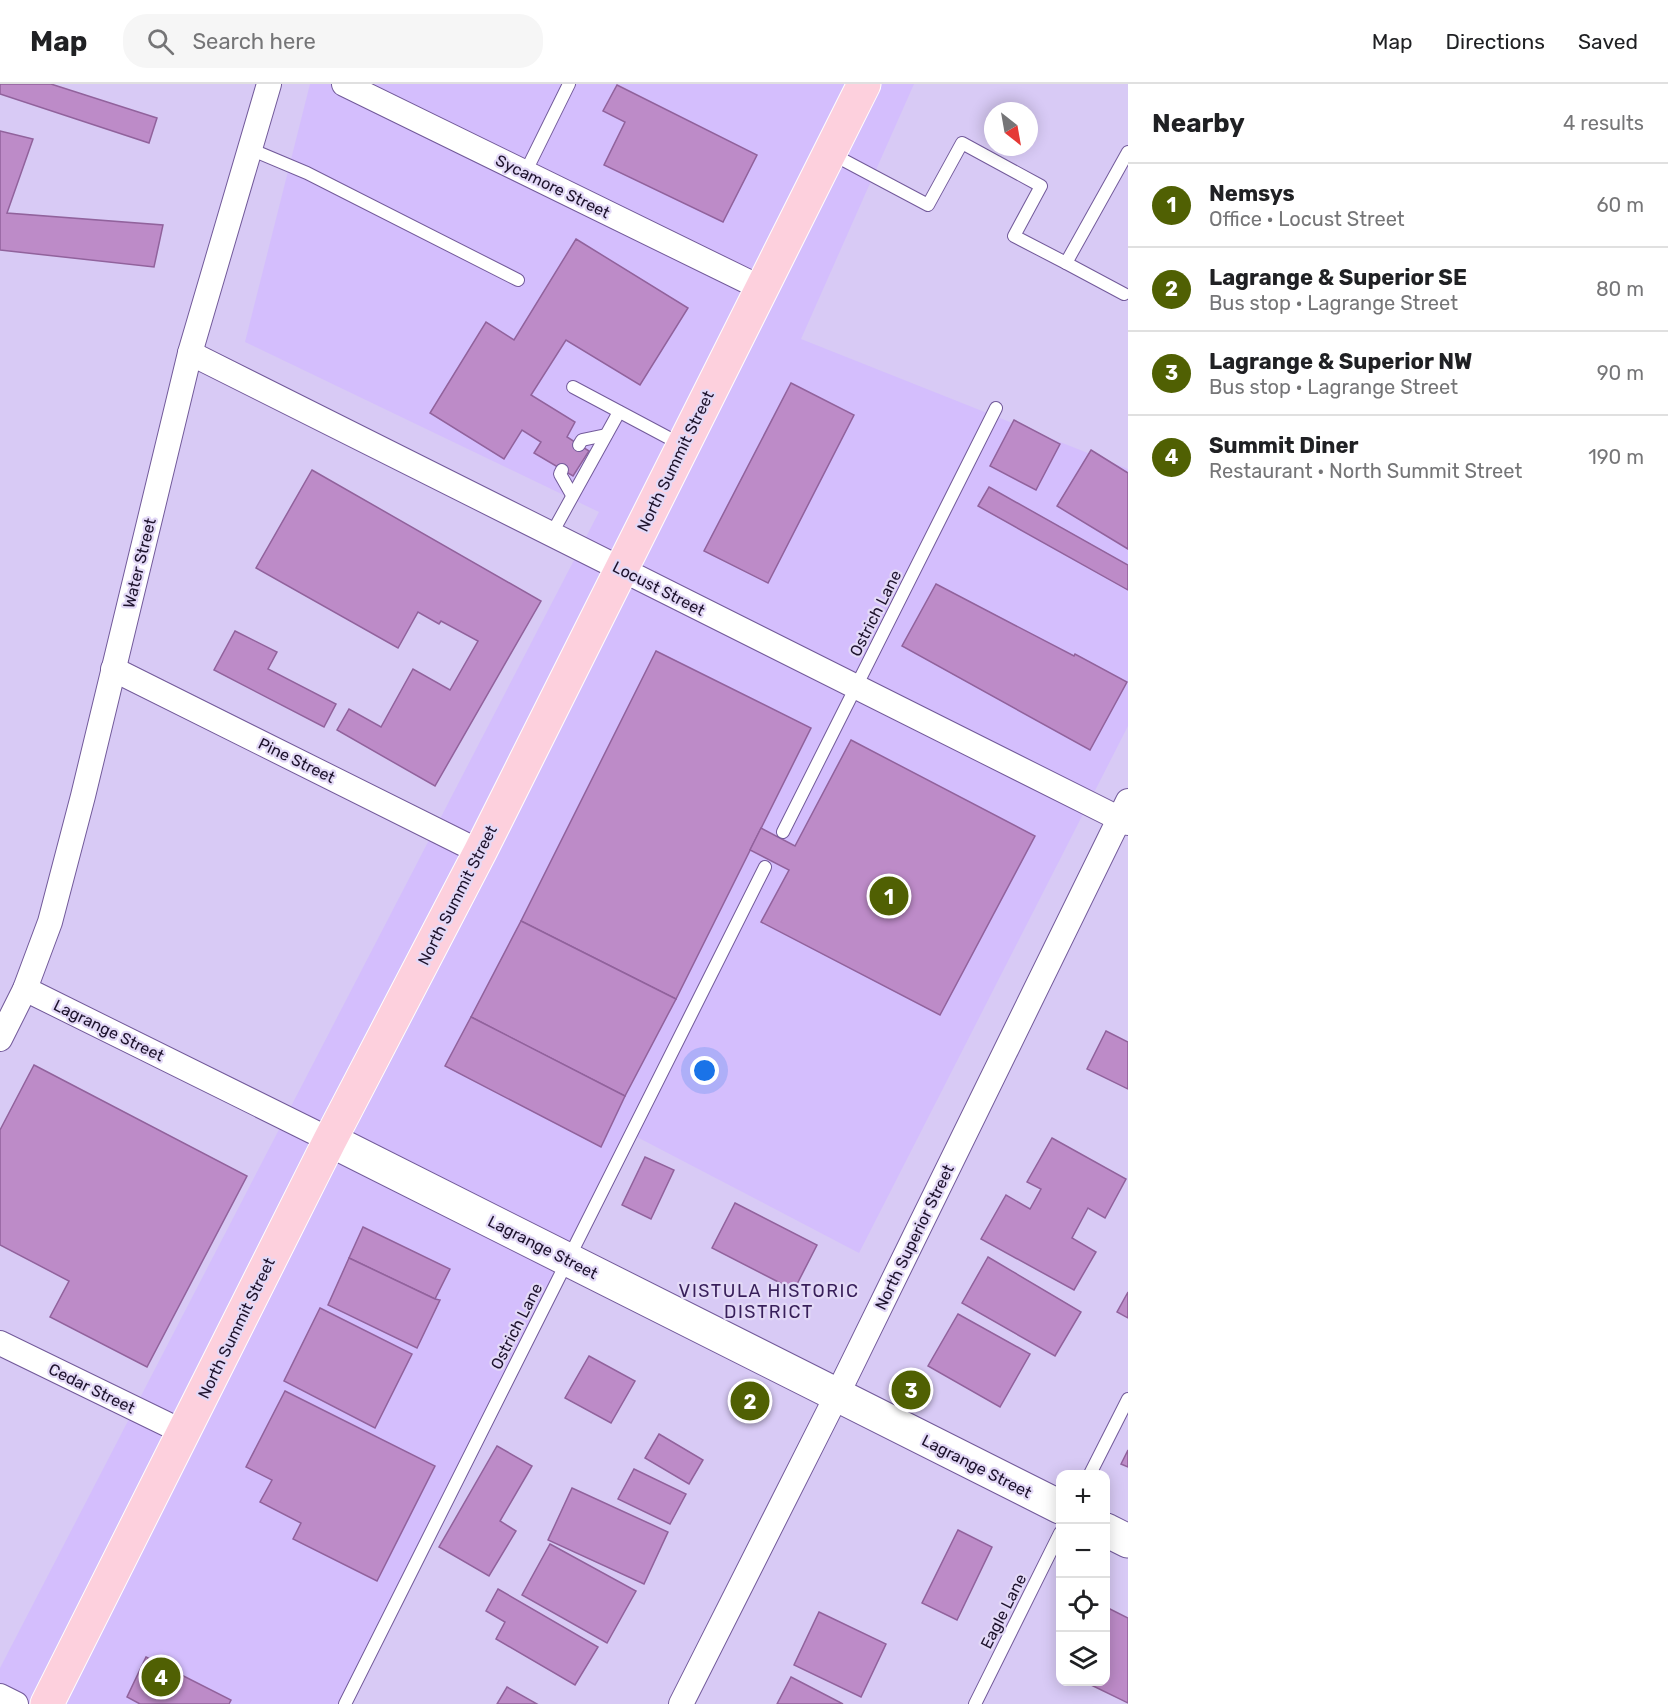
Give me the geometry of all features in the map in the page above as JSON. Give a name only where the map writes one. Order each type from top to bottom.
[{"type":"main road","name":"North Summit Street","points":[[47,1704],[330,1140],[480,852],[864,84]]},
{"type":"main road","name":"Lagrange Street","points":[[330,1140],[1056,1506]]},
{"type":"main road","points":[[1110,1532],[1128,1541]]},
{"type":"street","name":"Water Street","points":[[0,1039],[25,989],[50,922],[190,353],[269,84]]},
{"type":"street","name":"Sycamore Street","points":[[344,84],[762,288]]},
{"type":"street","name":"Locust Street","points":[[190,353],[856,686],[1125,814]]},
{"type":"street","name":"Pine Street","points":[[113,669],[480,852]]},
{"type":"street","name":"North Superior Street","points":[[681,1704],[1125,814]]},
{"type":"street","name":"Lagrange Street","points":[[25,989],[330,1140]]},
{"type":"street","name":"Cedar Street","points":[[0,1342],[184,1433]]},
{"type":"street","points":[[0,1696],[16,1704]]},
{"type":"lane","points":[[525,173],[569,84]]},
{"type":"lane","points":[[829,153],[928,205],[962,143],[1041,186],[1014,236],[1124,294]]},
{"type":"lane","points":[[250,149],[307,173],[518,280]]},
{"type":"lane","points":[[1066,263],[1128,152]]},
{"type":"lane","points":[[573,387],[683,446]]},
{"type":"lane","name":"Ostrich Lane","points":[[783,832],[996,408]]},
{"type":"lane","points":[[551,535],[619,412]]},
{"type":"lane","points":[[579,445],[582,440],[606,435]]},
{"type":"lane","points":[[562,470],[560,474],[572,495]]},
{"type":"lane","name":"Ostrich Lane","points":[[345,1704],[765,867]]},
{"type":"lane","points":[[1092,1470],[1128,1399]]},
{"type":"lane","name":"Eagle Lane","points":[[975,1704],[1056,1541]]},
{"type":"shaded area","points":[[310,84],[914,84],[801,339],[1128,469],[1128,726],[859,1253],[637,1137],[352,1704],[0,1704],[0,1668],[599,512],[245,342]]},
{"type":"building","points":[[0,84],[51,84],[157,118],[149,143],[0,94]]},
{"type":"building","points":[[617,85],[757,155],[723,222],[604,165],[625,122],[603,111]]},
{"type":"building","points":[[0,131],[33,139],[7,213],[163,225],[154,267],[0,250]]},
{"type":"building","points":[[576,239],[688,308],[640,385],[566,340],[531,395],[575,422],[567,437],[589,451],[573,476],[534,453],[541,442],[522,430],[504,459],[430,413],[486,322],[514,340]]},
{"type":"building","points":[[791,383],[854,415],[768,583],[704,551]]},
{"type":"building","points":[[1014,420],[1060,444],[1036,490],[990,466]]},
{"type":"building","points":[[1091,450],[1128,473],[1128,549],[1057,506]]},
{"type":"building","points":[[312,470],[541,601],[435,786],[337,730],[349,709],[381,727],[413,669],[450,690],[478,641],[441,621],[439,624],[418,612],[398,648],[256,568]]},
{"type":"building","points":[[989,487],[1128,565],[1128,590],[978,506]]},
{"type":"building","points":[[936,584],[1127,682],[1090,750],[902,646]]},
{"type":"building","points":[[235,631],[277,652],[268,669],[336,704],[324,727],[214,670]]},
{"type":"building","points":[[656,651],[811,728],[676,999],[521,921]]},
{"type":"building","points":[[851,740],[1035,836],[940,1015],[761,922],[789,870],[750,850],[761,828],[795,846]]},
{"type":"building","points":[[521,921],[676,999],[625,1096],[471,1017]]},
{"type":"building","points":[[471,1017],[625,1096],[601,1147],[445,1066]]},
{"type":"building","points":[[1106,1031],[1128,1042],[1128,1089],[1087,1069]]},
{"type":"building","points":[[34,1065],[247,1176],[147,1367],[50,1317],[69,1281],[0,1245],[0,1130]]},
{"type":"building","points":[[1052,1138],[1126,1179],[1105,1218],[1088,1208],[1072,1238],[1096,1252],[1074,1290],[981,1239],[1006,1195],[1030,1209],[1041,1189],[1027,1182]]},
{"type":"building","points":[[645,1157],[674,1170],[651,1219],[622,1205]]},
{"type":"building","points":[[735,1203],[817,1245],[794,1290],[712,1248]]},
{"type":"building","points":[[363,1227],[450,1269],[435,1299],[349,1258]]},
{"type":"building","points":[[988,1257],[1081,1312],[1055,1356],[962,1303]]},
{"type":"building","points":[[349,1258],[440,1300],[417,1348],[328,1305]]},
{"type":"building","points":[[1128,1292],[1128,1318],[1117,1312]]},
{"type":"building","points":[[320,1308],[412,1354],[375,1428],[284,1381]]},
{"type":"building","points":[[958,1314],[1030,1354],[1000,1407],[928,1366]]},
{"type":"building","points":[[589,1356],[635,1381],[611,1423],[565,1398]]},
{"type":"building","points":[[285,1391],[435,1466],[377,1581],[293,1539],[301,1523],[260,1502],[272,1480],[246,1467]]},
{"type":"building","points":[[659,1434],[703,1460],[689,1484],[645,1458]]},
{"type":"building","points":[[497,1446],[532,1466],[500,1521],[516,1531],[489,1576],[439,1547]]},
{"type":"building","points":[[1128,1450],[1128,1467],[1121,1464]]},
{"type":"building","points":[[634,1469],[686,1494],[670,1524],[618,1499]]},
{"type":"building","points":[[572,1488],[668,1532],[644,1584],[548,1540]]},
{"type":"building","points":[[958,1530],[992,1547],[957,1620],[922,1603]]},
{"type":"building","points":[[550,1544],[636,1591],[607,1643],[522,1595]]},
{"type":"building","points":[[498,1589],[598,1647],[575,1685],[496,1639],[505,1622],[486,1611]]},
{"type":"building","points":[[1110,1609],[1128,1618],[1128,1703],[1093,1686],[1110,1686]]},
{"type":"building","points":[[819,1612],[886,1644],[861,1697],[794,1665]]},
{"type":"building","points":[[146,1657],[231,1700],[229,1704],[140,1704],[127,1697]]},
{"type":"building","points":[[791,1677],[843,1704],[777,1704]]},
{"type":"building","points":[[507,1687],[537,1704],[497,1704]]},
{"type":"place","name":"Nemsys","points":[[889,896]]},
{"type":"place","name":"Lagrange & Superior NW","points":[[911,1390]]},
{"type":"place","name":"Lagrange & Superior SE","points":[[750,1401]]},
{"type":"place","name":"Summit Diner","points":[[161,1677]]},
{"type":"district","name":"VISTULA HISTORIC DISTRICT","points":[[769,1301]]}]
